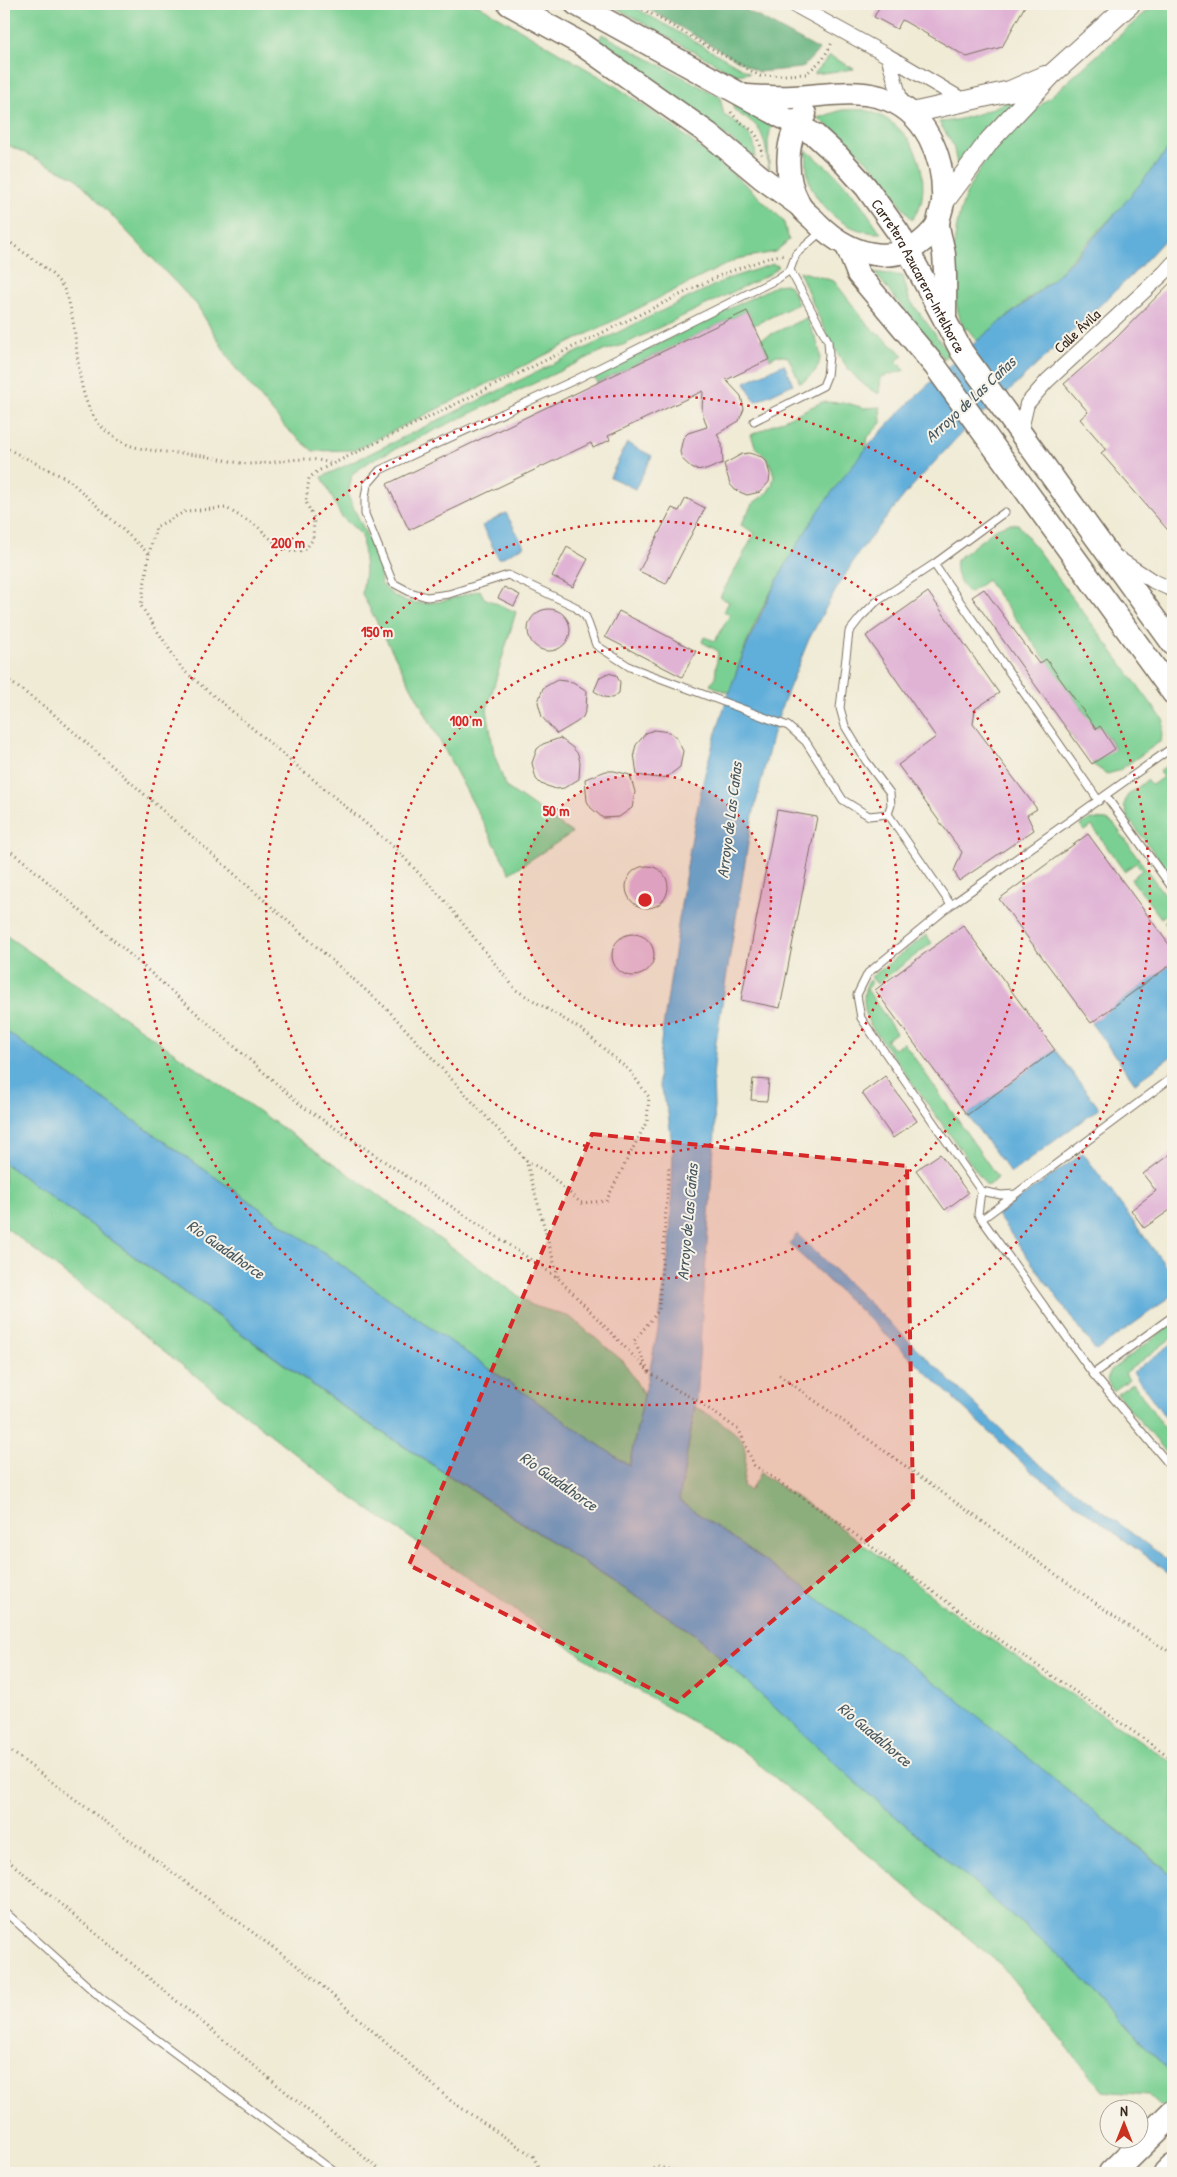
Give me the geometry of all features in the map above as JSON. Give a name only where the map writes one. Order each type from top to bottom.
[{"type":"highway","points":[[1112,2173],[1173,2113]]},
{"type":"highway","points":[[1167,2173],[1173,2167]]},
{"type":"main road","points":[[509,4],[586,47],[709,134],[762,178],[799,205],[823,229],[847,246],[870,254],[890,255],[907,251],[929,238],[940,214],[990,140],[1052,74],[1130,4]]},
{"type":"main road","name":"Carretera Azucarera-Intelhorce","points":[[576,4],[815,135],[866,187],[898,232],[962,352],[1173,644]]},
{"type":"main road","points":[[907,109],[966,102],[1010,91],[1052,74]]},
{"type":"main road","points":[[799,205],[789,175],[789,157],[796,124],[808,111],[829,100],[850,93]]},
{"type":"main road","points":[[743,96],[791,97],[850,93],[879,96],[907,109],[927,131],[941,175],[940,214],[944,255],[946,322]]},
{"type":"main road","name":"Carretera Azucarera-Intelhorce","points":[[847,246],[858,274],[935,366],[1173,693]]},
{"type":"street","points":[[793,4],[888,56],[966,102]]},
{"type":"street","points":[[888,56],[907,109]]},
{"type":"street","name":"Calle Ávila","points":[[1020,434],[1027,404],[1047,381],[1173,263]]},
{"type":"street","points":[[1104,549],[1153,581],[1173,590]]},
{"type":"lane","points":[[823,229],[796,254],[790,270],[577,379],[380,470],[367,484],[364,497],[365,514],[387,564],[393,583],[410,592],[427,597],[449,594],[508,575],[574,606],[586,616],[596,645],[613,658],[630,667],[719,702],[788,726],[806,742],[844,800],[869,816],[888,814]]},
{"type":"lane","points":[[754,421],[823,386],[827,376],[830,355],[828,341],[790,270]]},
{"type":"lane","points":[[888,814],[891,805],[890,793],[866,761],[845,726],[840,708],[849,632],[876,602],[934,564],[1005,512]]},
{"type":"lane","points":[[934,564],[1098,801]]},
{"type":"lane","points":[[1173,748],[951,906],[868,973],[857,995],[861,1018],[981,1191],[978,1214],[1093,1374],[1173,1469]]},
{"type":"lane","points":[[1106,796],[1173,889]]},
{"type":"lane","points":[[888,814],[951,906]]},
{"type":"lane","points":[[982,1219],[1173,1077]]},
{"type":"lane","points":[[981,1191],[1002,1195],[1017,1193]]},
{"type":"lane","points":[[1093,1374],[1173,1316]]},
{"type":"lane","points":[[4,1911],[101,1998],[336,2173]]},
{"type":"path","points":[[634,4],[760,76],[806,74],[823,59],[839,30]]},
{"type":"path","points":[[4,237],[17,250],[54,275],[66,295],[87,407],[112,438],[131,446],[247,464],[278,463],[299,458],[323,461],[332,465]]},
{"type":"path","points":[[4,677],[49,710],[387,1009],[526,1160],[546,1172],[581,1203],[606,1201],[647,1121],[649,1097],[630,1071],[582,1030],[516,990],[444,900],[396,849],[183,670],[141,606],[149,554],[156,527],[186,512],[226,508],[258,527],[274,542],[292,552],[305,550],[314,539],[314,519],[306,502],[308,478],[318,470],[332,465],[723,274],[774,256],[796,254]]},
{"type":"path","points":[[4,447],[69,480],[149,554]]},
{"type":"path","points":[[4,846],[302,1106],[558,1278],[649,1372],[696,1400],[738,1430],[754,1465],[834,1519],[984,1629],[1173,1759]]},
{"type":"path","points":[[526,1160],[558,1278]]},
{"type":"path","points":[[649,1372],[634,1341],[659,1310],[669,1166]]},
{"type":"path","points":[[779,1375],[1114,1617],[1173,1654]]},
{"type":"path","points":[[4,1746],[311,1976],[451,2101],[533,2156],[541,2173]]},
{"type":"path","points":[[4,1857],[383,2173]]},
{"type":"path","points":[[644,2173],[657,2166],[688,2173]]},
{"type":"highlighted area","points":[[592,1134],[907,1166],[913,1501],[677,1702],[409,1565]]},
{"type":"green space","points":[[4,4],[477,4],[614,85],[670,124],[745,184],[783,220],[789,240],[775,252],[737,259],[355,450],[313,451],[287,429],[233,365],[197,305],[76,178],[4,143]]},
{"type":"green space","points":[[609,4],[629,4],[750,73],[736,75]]},
{"type":"green space","points":[[640,4],[735,4],[819,50],[802,68],[758,72]]},
{"type":"green space","points":[[1155,4],[1173,4],[1173,143],[1127,201],[1053,279],[977,341],[967,328],[964,330],[955,296],[953,276],[955,237],[964,200],[971,184],[998,143]]},
{"type":"green space","points":[[602,34],[720,97],[724,115],[742,127],[751,137],[754,143],[755,158],[599,41]]},
{"type":"green space","points":[[830,56],[854,69],[814,74]]},
{"type":"green space","points":[[1030,90],[982,137],[965,157],[958,169],[953,145],[939,122],[975,115]]},
{"type":"green space","points":[[734,104],[771,126],[768,142],[769,169],[763,137],[752,122],[733,108]]},
{"type":"green space","points":[[842,110],[865,110],[880,115],[904,133],[912,145],[922,173],[923,188],[921,203],[912,220],[879,173],[847,141],[818,118]]},
{"type":"green space","points":[[806,150],[833,172],[857,198],[881,233],[858,230],[837,219],[828,211],[820,202],[809,181]]},
{"type":"green space","points":[[773,264],[779,266],[770,274],[623,345],[600,352],[372,460],[352,474],[348,496],[380,563],[381,583],[392,594],[406,601],[427,603],[438,602],[480,590],[484,598],[516,612],[487,709],[494,754],[506,787],[572,833],[510,873],[362,594],[365,571],[362,535],[341,516],[322,477],[727,279]]},
{"type":"green space","points":[[799,271],[834,281],[869,326],[904,355],[896,361],[905,370],[881,377],[879,394],[864,385],[840,357],[821,322]]},
{"type":"green space","points":[[874,272],[903,276],[909,299],[949,353],[944,359]]},
{"type":"green space","points":[[785,284],[791,287],[798,304],[754,325],[747,311],[597,383],[594,376],[777,285]]},
{"type":"green space","points":[[806,318],[818,345],[820,361],[817,369],[800,383],[788,357],[777,355],[770,359],[761,339]]},
{"type":"green space","points":[[822,402],[847,403],[864,408],[880,407],[881,423],[868,437],[866,449],[812,522],[788,561],[755,623],[729,693],[710,685],[715,678],[718,651],[702,642],[704,637],[715,641],[730,615],[724,611],[729,602],[720,597],[755,533],[741,525],[752,504],[767,493],[772,485],[774,476],[771,465],[756,448],[751,435]]},
{"type":"green space","points":[[1009,524],[1018,524],[1164,721],[1161,741],[1118,771],[1107,774],[1092,764],[1115,748],[1100,726],[1076,742],[1068,730],[1087,716],[987,580],[969,593],[958,578],[956,560],[997,528]]},
{"type":"green space","points":[[1172,761],[1173,878],[1128,818],[1124,805],[1127,796],[1147,780],[1152,785],[1163,777],[1159,772]]},
{"type":"green space","points":[[1090,819],[1107,820],[1114,824],[1173,907],[1173,934],[1164,922],[1169,918],[1167,914],[1161,918],[1131,879],[1142,870],[1136,863],[1124,871],[1092,826],[1085,831],[1080,825]]},
{"type":"green space","points":[[4,934],[363,1184],[531,1305],[570,1317],[624,1362],[644,1395],[629,1466],[4,1030]]},
{"type":"green space","points":[[926,935],[932,943],[877,984],[871,977]]},
{"type":"green space","points":[[869,980],[872,984],[867,989],[896,1033],[886,1040],[893,1049],[904,1043],[998,1178],[987,1186],[869,1023],[864,1002],[866,986]]},
{"type":"green space","points":[[4,1163],[350,1412],[696,1635],[861,1787],[1069,1964],[1173,2076],[1173,2118],[1148,2095],[1103,2091],[1001,1965],[743,1751],[598,1667],[352,1498],[4,1226]]},
{"type":"green space","points":[[1173,1324],[1173,1337],[1125,1373],[1129,1380],[1113,1391],[1107,1380],[1111,1370]]},
{"type":"green space","points":[[1133,1383],[1173,1440],[1173,1460],[1117,1394]]},
{"type":"green space","points":[[695,1407],[728,1428],[743,1442],[745,1458],[743,1486],[750,1491],[760,1473],[832,1521],[977,1630],[1173,1763],[1173,1876],[1127,1837],[679,1500]]},
{"type":"water","points":[[1173,143],[1173,231],[1132,275],[1010,390],[965,429],[907,492],[859,552],[830,600],[809,639],[783,703],[773,733],[752,819],[716,1041],[713,1079],[715,1132],[696,1400],[679,1500],[947,1691],[1173,1876],[1173,2076],[1069,1964],[861,1787],[696,1635],[351,1412],[4,1163],[4,1030],[629,1466],[658,1330],[670,1245],[673,1152],[668,1113],[659,1084],[658,1066],[662,1034],[685,881],[701,791],[729,693],[747,646],[768,600],[818,512],[848,471],[881,432],[928,384],[978,340],[1044,287],[1069,263],[1116,213]]},
{"type":"water","points":[[784,364],[793,384],[755,402],[745,382]]},
{"type":"water","points":[[627,443],[652,456],[635,489],[610,477]]},
{"type":"water","points":[[506,513],[524,546],[499,559],[482,526]]},
{"type":"water","points":[[1173,963],[1173,1055],[1135,1083],[1091,1023]]},
{"type":"water","points":[[1055,1050],[1099,1108],[1011,1173],[967,1115]]},
{"type":"water","points":[[1083,1153],[1173,1276],[1173,1295],[1096,1351],[997,1215]]},
{"type":"water","points":[[797,1234],[1031,1458],[1173,1564],[1173,1576],[1030,1470],[789,1244]]},
{"type":"water","points":[[1173,1343],[1173,1428],[1133,1372]]},
{"type":"building","points":[[881,4],[1026,4],[1002,47],[967,57],[902,20],[897,29],[874,17]]},
{"type":"building","points":[[1173,280],[1173,536],[1101,453],[1106,449],[1080,419],[1088,412],[1064,384],[1115,339]]},
{"type":"building","points":[[747,311],[770,359],[726,380],[741,396],[744,409],[739,421],[717,434],[722,444],[723,463],[706,470],[693,469],[682,459],[680,452],[683,438],[688,433],[707,427],[702,411],[703,391],[608,436],[610,440],[593,448],[591,443],[409,530],[387,484]]},
{"type":"building","points":[[749,453],[762,457],[767,462],[770,475],[769,482],[760,492],[747,495],[735,490],[730,484],[724,464],[742,454]]},
{"type":"building","points":[[686,498],[705,508],[666,584],[639,571],[672,508],[679,511]]},
{"type":"building","points":[[567,547],[588,559],[573,587],[552,576]]},
{"type":"building","points":[[504,587],[520,595],[514,606],[498,598]]},
{"type":"building","points":[[984,589],[1039,664],[1046,659],[1096,729],[1100,726],[1115,749],[1092,764],[972,597]]},
{"type":"building","points":[[928,592],[999,693],[975,709],[973,724],[1037,809],[1027,815],[1034,830],[959,881],[954,871],[962,852],[898,765],[936,737],[866,636]]},
{"type":"building","points":[[553,609],[561,612],[567,618],[570,630],[567,642],[561,648],[545,651],[537,648],[531,642],[528,626],[531,618],[537,612]]},
{"type":"building","points":[[619,611],[696,651],[682,677],[605,637]]},
{"type":"building","points":[[608,673],[616,675],[620,682],[619,693],[612,698],[604,697],[594,691],[600,677]]},
{"type":"building","points":[[557,680],[573,682],[587,691],[586,709],[583,717],[557,734],[542,717],[538,702],[543,688]]},
{"type":"building","points":[[654,730],[670,732],[676,737],[683,751],[680,767],[667,777],[659,778],[637,775],[634,753],[636,745],[646,733]]},
{"type":"building","points":[[560,738],[578,754],[580,762],[579,779],[564,788],[556,789],[541,784],[536,779],[532,763],[537,749],[543,744]]},
{"type":"building","points":[[606,771],[630,775],[635,792],[632,808],[619,817],[603,818],[591,808],[587,801],[585,779]]},
{"type":"building","points":[[777,810],[817,817],[780,1008],[741,1000]]},
{"type":"building","points":[[1088,834],[1173,950],[1173,963],[1091,1023],[999,899]]},
{"type":"building","points":[[651,866],[659,869],[665,875],[668,887],[665,899],[659,905],[643,908],[635,905],[629,899],[626,883],[629,875],[635,869]]},
{"type":"building","points":[[963,925],[1055,1050],[967,1115],[875,990]]},
{"type":"building","points":[[637,934],[645,937],[651,943],[654,955],[651,967],[645,973],[629,976],[621,973],[615,967],[612,951],[615,943],[621,937]]},
{"type":"building","points":[[885,1076],[917,1121],[893,1138],[862,1093]]},
{"type":"building","points":[[753,1079],[769,1080],[767,1101],[751,1100]]},
{"type":"building","points":[[1173,1152],[1173,1208],[1144,1228],[1131,1210],[1156,1191],[1143,1174]]},
{"type":"building","points":[[940,1154],[968,1193],[945,1210],[916,1170]]},
{"type":"water label","name":"Arroyo de Las Cañas","points":[[970,399]]},
{"type":"water label","name":"Arroyo de Las Cañas","points":[[729,820]]},
{"type":"water label","name":"Arroyo de Las Cañas","points":[[687,1222]]},
{"type":"water label","name":"Río Guadalhorce","points":[[226,1249]]},
{"type":"water label","name":"Río Guadalhorce","points":[[559,1481]]},
{"type":"water label","name":"Río Guadalhorce","points":[[875,1734]]}]
